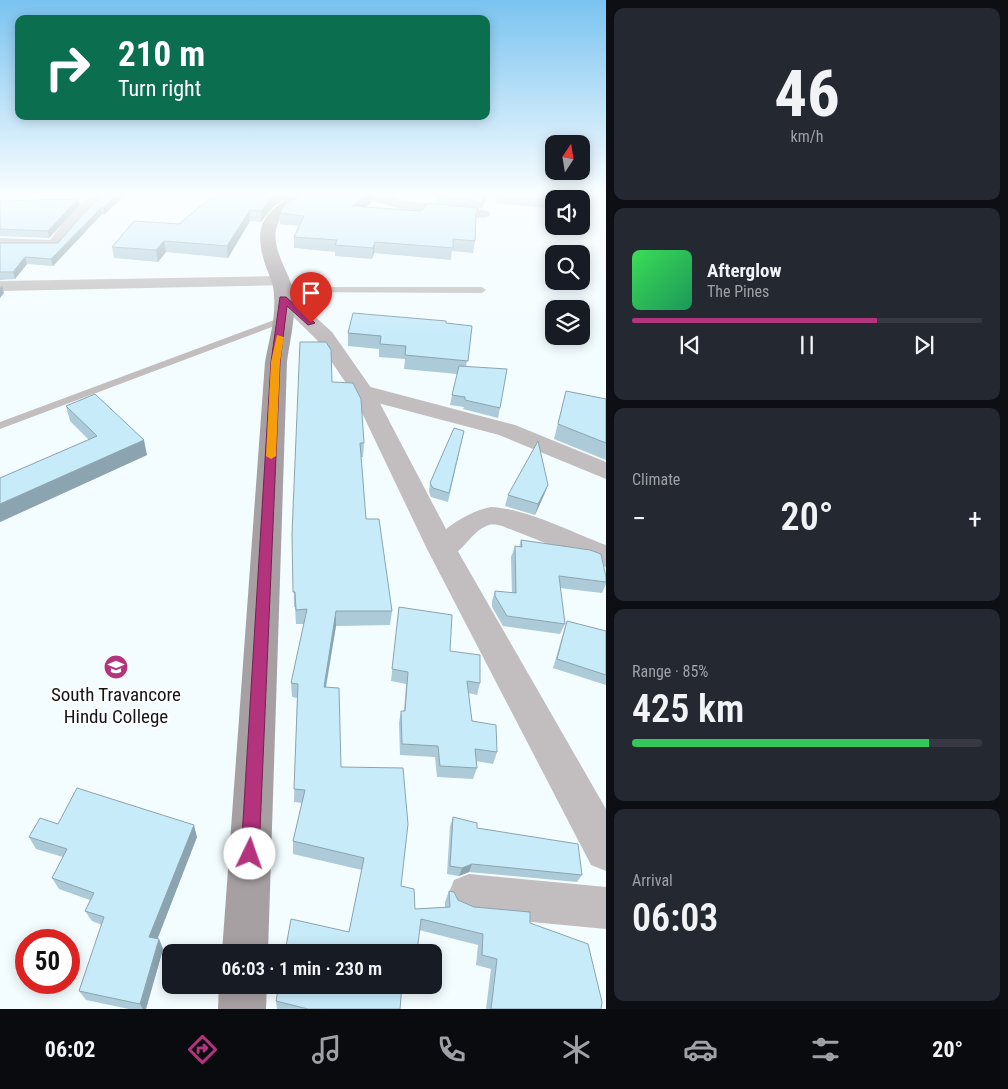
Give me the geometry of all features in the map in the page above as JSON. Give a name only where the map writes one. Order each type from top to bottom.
[{"type":"main road","points":[[245,944],[276,362],[282,297],[267,241]]},
{"type":"main road","points":[[242,1009],[243,994]]},
{"type":"street","points":[[0,243],[54,245],[57,241]]},
{"type":"street","points":[[0,286],[282,297],[325,336],[363,392],[442,549],[606,850]]},
{"type":"street","points":[[363,392],[507,430],[606,471]]},
{"type":"street","points":[[442,549],[457,539],[476,519],[488,515],[500,516],[606,557]]},
{"type":"street","points":[[469,895],[606,908]]},
{"type":"lane","points":[[0,426],[282,297],[482,290]]},
{"type":"building","points":[[60,241],[69,241],[51,259],[25,257],[13,272],[0,272],[0,243],[58,243]]},
{"type":"building","points":[[117,241],[164,241],[156,250],[112,247]]},
{"type":"building","points":[[165,241],[230,241],[227,246]]},
{"type":"building","points":[[337,241],[453,241],[453,248],[375,242],[373,248],[335,245]]},
{"type":"building","points":[[353,313],[446,321],[446,323],[472,326],[468,361],[405,355],[406,346],[380,344],[381,336],[348,333]]},
{"type":"building","points":[[300,342],[326,342],[331,350],[332,382],[353,383],[361,399],[364,443],[360,443],[366,519],[379,519],[392,611],[336,611],[324,687],[339,688],[341,767],[403,768],[408,824],[401,886],[414,889],[415,909],[450,907],[449,891],[454,892],[458,900],[474,907],[530,912],[530,923],[588,944],[602,1002],[601,1009],[491,1009],[497,959],[482,955],[483,934],[421,919],[418,944],[286,944],[291,919],[349,932],[364,858],[293,841],[305,790],[294,789],[298,684],[291,683],[307,609],[296,610],[295,592],[293,592],[292,534]]},
{"type":"building","points":[[459,366],[507,369],[500,408],[452,395]]},
{"type":"building","points":[[566,391],[606,399],[606,443],[558,424]]},
{"type":"building","points":[[95,394],[144,440],[0,504],[0,478],[97,436],[66,406]]},
{"type":"building","points":[[454,428],[464,431],[449,493],[433,488],[430,483]]},
{"type":"building","points":[[538,441],[548,485],[538,504],[508,495]]},
{"type":"building","points":[[521,540],[590,550],[601,554],[606,582],[559,576],[565,624],[507,616],[495,596],[495,591],[516,593],[515,546],[522,547]]},
{"type":"building","points":[[399,607],[452,615],[450,651],[480,655],[480,683],[467,681],[472,721],[496,725],[497,752],[475,749],[477,768],[440,766],[438,746],[402,744],[401,711],[405,711],[408,672],[392,669]]},
{"type":"building","points":[[567,621],[606,631],[606,675],[557,659]]},
{"type":"building","points":[[77,788],[194,825],[149,937],[159,939],[140,1004],[80,991],[104,917],[85,911],[94,893],[52,878],[67,849],[29,837],[40,818],[58,824]]},
{"type":"building","points":[[453,817],[477,823],[477,828],[578,844],[582,875],[472,864],[462,868],[450,866]]},
{"type":"building","points":[[277,994],[401,994],[400,1009],[308,1009],[276,1001]]},
{"type":"slow traffic","points":[[271,456],[276,362],[280,337]]},
{"type":"place","name":"South Travancore Hindu College","points":[[116,667]]},
{"type":"route","points":[[250,854],[276,362],[283,298],[311,323]]}]
